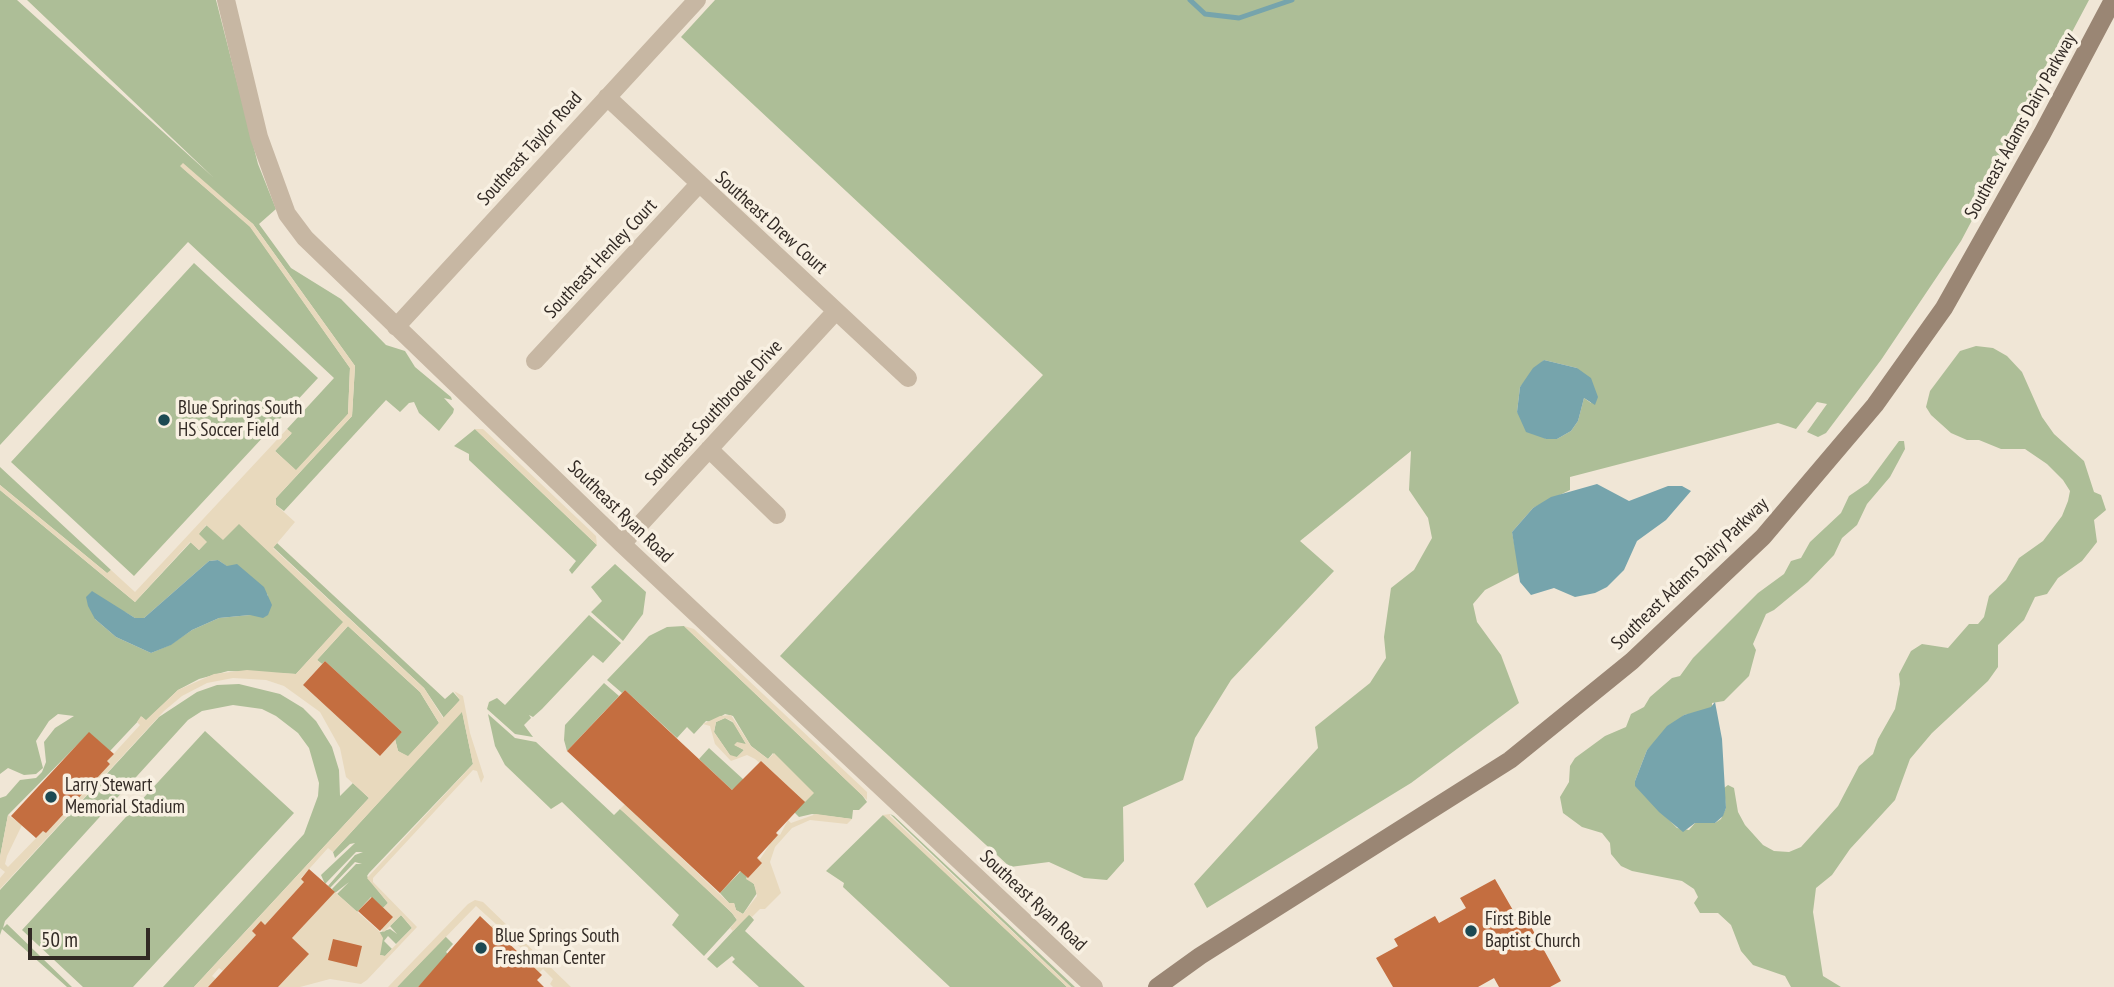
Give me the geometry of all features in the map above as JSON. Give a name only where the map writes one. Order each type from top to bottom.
[{"type":"main road","name":"Southeast Adams Dairy Parkway","points":[[1157,987],[1200,956],[1510,760],[1632,662],[1763,537],[1875,405],[1944,308],[2042,134],[2113,0]]},
{"type":"street","name":"Southeast Ryan Road","points":[[226,0],[259,137],[287,214],[323,258],[622,544],[1094,987]]},
{"type":"street","name":"Southeast Taylor Road","points":[[396,327],[696,0]]},
{"type":"street","name":"Southeast Drew Court","points":[[607,97],[698,185],[908,378]]},
{"type":"street","name":"Southeast Henley Court","points":[[535,361],[698,185]]},
{"type":"street","name":"Southeast Southbrooke Drive","points":[[622,544],[836,311]]},
{"type":"street","points":[[709,449],[777,515]]},
{"type":"green space","points":[[0,0],[17,0],[214,178],[27,0],[216,0],[258,164],[276,209],[259,224],[291,268],[341,299],[386,345],[405,351],[415,367],[451,397],[452,400],[444,398],[454,409],[453,413],[439,431],[419,413],[414,402],[400,412],[386,400],[284,511],[276,505],[276,498],[352,416],[355,366],[253,224],[180,166],[250,226],[350,368],[348,414],[296,471],[275,451],[291,434],[287,429],[334,378],[188,242],[0,445]]},
{"type":"green space","points":[[715,0],[2089,0],[1961,241],[1881,360],[1826,433],[1818,437],[1807,432],[1827,404],[1817,402],[1796,429],[1778,423],[1570,477],[1570,490],[1533,508],[1512,532],[1520,572],[1485,590],[1473,604],[1477,622],[1501,655],[1519,703],[1411,783],[1207,908],[1194,884],[1318,748],[1315,727],[1370,683],[1386,658],[1384,637],[1391,588],[1414,570],[1432,538],[1428,518],[1409,490],[1411,451],[1300,541],[1334,571],[1231,680],[1195,738],[1183,780],[1123,807],[1124,861],[1107,880],[1084,878],[1049,862],[1010,867],[780,656],[1043,375],[681,37]],"holes":[[[1544,360],[1577,368],[1591,403],[1584,398],[1578,421],[1571,431],[1557,439],[1546,439],[1517,412],[1520,387]]]},
{"type":"green space","name":"Blue Springs South HS Soccer Field","points":[[194,263],[318,378],[134,576],[11,462]]},
{"type":"green space","points":[[1976,346],[1993,348],[2007,356],[2022,372],[2042,417],[2054,434],[2084,461],[2094,492],[2101,495],[2106,510],[2094,520],[2097,542],[2082,561],[2058,578],[2047,594],[2035,597],[2024,620],[1998,645],[1998,667],[1988,681],[1932,733],[1910,759],[1895,800],[1850,849],[1832,875],[1816,888],[1813,912],[1823,976],[1841,987],[1791,987],[1785,976],[1753,965],[1741,951],[1731,925],[1718,913],[1700,913],[1694,903],[1698,897],[1694,889],[1682,881],[1632,871],[1621,866],[1611,854],[1610,843],[1602,833],[1582,827],[1563,813],[1560,797],[1569,782],[1570,766],[1575,758],[1605,736],[1626,727],[1631,714],[1644,707],[1650,697],[1672,678],[1680,676],[1693,658],[1758,593],[1784,574],[1791,561],[1801,558],[1810,542],[1841,513],[1849,496],[1868,483],[1899,441],[1904,441],[1905,449],[1890,477],[1867,504],[1857,525],[1842,538],[1834,555],[1808,582],[1766,614],[1753,644],[1756,650],[1749,676],[1724,701],[1712,703],[1712,707],[1704,711],[1684,715],[1647,750],[1635,781],[1636,786],[1677,828],[1689,830],[1695,823],[1715,823],[1721,819],[1726,808],[1724,788],[1728,785],[1734,788],[1738,812],[1745,825],[1763,845],[1774,851],[1789,852],[1801,847],[1838,806],[1859,766],[1873,754],[1895,709],[1900,684],[1899,674],[1911,651],[1922,644],[1948,648],[1969,624],[1978,624],[1984,617],[1989,596],[2006,580],[2019,558],[2043,541],[2062,516],[2068,501],[2070,491],[2063,480],[2047,464],[2025,449],[2001,449],[1979,440],[1967,440],[1951,433],[1926,407],[1930,391],[1960,351]]},
{"type":"green space","points":[[475,429],[597,545],[572,574],[569,570],[576,561],[469,460],[469,454],[454,446]]},
{"type":"green space","points":[[0,467],[111,570],[108,574],[0,485]]},
{"type":"green space","points":[[0,490],[135,602],[191,542],[199,550],[206,542],[198,534],[207,525],[239,523],[344,622],[296,674],[228,671],[199,679],[178,690],[146,721],[142,717],[110,751],[89,733],[8,815],[0,857],[0,798],[6,796],[20,780],[36,778],[42,772],[46,762],[44,742],[55,728],[74,716],[58,714],[49,721],[36,741],[43,768],[36,774],[24,775],[8,768],[0,774]],"holes":[[[218,560],[268,595],[268,602],[250,615],[219,618],[151,653],[116,637],[95,619],[125,612],[135,618],[144,618],[209,561]]]},
{"type":"green space","points":[[277,543],[445,699],[453,692],[460,700],[444,718],[424,688],[273,547]]},
{"type":"green space","points":[[615,564],[646,592],[643,614],[623,641],[591,612],[602,601],[591,587]]},
{"type":"green space","points":[[589,615],[621,643],[603,663],[593,655],[542,709],[533,717],[529,715],[531,718],[524,725],[533,737],[515,734],[487,709],[489,702],[497,698],[505,705]]},
{"type":"green space","points":[[348,626],[420,692],[439,723],[408,757],[398,751],[395,739],[402,732],[325,661],[322,664],[317,660]]},
{"type":"green space","points":[[684,626],[862,795],[867,802],[859,810],[853,810],[852,819],[812,814],[799,817],[795,813],[773,753],[768,759],[751,746],[733,716],[725,714],[712,722],[706,721],[694,734],[687,727],[677,738],[625,690],[622,693],[607,680],[649,636],[667,627]]},
{"type":"green space","points":[[604,683],[619,696],[567,751],[564,740],[565,725]]},
{"type":"green space","points":[[239,684],[280,694],[303,708],[316,721],[332,747],[339,770],[340,796],[353,783],[369,798],[194,987],[163,987],[304,834],[318,796],[319,783],[309,748],[298,733],[276,716],[262,709],[233,705],[202,711],[188,720],[5,921],[3,928],[7,924],[72,987],[67,987],[2,929],[0,935],[0,890],[159,717],[197,692],[217,685]]},
{"type":"green space","points":[[462,711],[473,764],[367,876],[388,903],[383,908],[371,897],[357,912],[337,894],[349,882],[335,893],[332,889],[356,864],[362,864],[355,862],[330,888],[328,886],[355,855],[363,852],[356,852],[325,884],[321,875],[355,843],[350,844],[335,858],[333,852]]},
{"type":"green space","points":[[488,714],[515,738],[536,742],[614,815],[620,809],[640,825],[732,913],[737,920],[704,956],[672,925],[679,915],[562,802],[551,809],[505,765],[495,746]]},
{"type":"green space","points":[[725,718],[734,723],[746,744],[735,745],[744,750],[737,757],[731,757],[714,732],[716,722]]},
{"type":"green space","points":[[205,731],[294,813],[133,987],[83,987],[22,930]]},
{"type":"green space","points":[[709,748],[744,780],[732,790],[699,759]]},
{"type":"green space","points":[[890,814],[894,816],[1075,987],[1071,987]]},
{"type":"green space","points":[[883,815],[1067,987],[950,987],[843,887],[844,883],[826,871]]},
{"type":"green space","points":[[741,871],[754,884],[757,893],[743,914],[720,893]]},
{"type":"green space","points":[[749,914],[754,920],[745,931],[805,987],[759,987],[732,962],[735,959],[732,956],[717,968],[707,959]]},
{"type":"green space","points":[[401,915],[412,928],[396,944],[388,936],[384,941],[392,949],[385,956],[379,955],[378,933],[390,929],[397,934],[390,926]]},
{"type":"green space","points":[[445,936],[453,944],[446,952],[449,955],[418,987],[397,987]]},
{"type":"shaded area","points":[[183,163],[253,224],[355,366],[352,416],[276,498],[276,505],[295,522],[273,548],[424,688],[443,718],[460,700],[454,691],[463,696],[470,733],[484,777],[481,783],[477,771],[473,770],[373,878],[373,882],[417,927],[361,984],[330,979],[300,987],[278,987],[297,967],[292,938],[335,892],[379,931],[383,938],[380,955],[385,956],[412,928],[401,915],[384,932],[381,929],[383,908],[388,903],[367,878],[473,764],[462,712],[333,852],[328,848],[301,878],[304,882],[265,925],[261,922],[256,935],[223,971],[219,968],[212,976],[216,979],[208,987],[194,987],[369,798],[346,777],[340,748],[320,712],[284,686],[266,680],[233,678],[207,683],[182,696],[164,711],[0,889],[0,878],[5,872],[0,868],[0,857],[8,815],[22,825],[7,856],[5,864],[8,867],[43,831],[46,833],[70,807],[67,804],[110,764],[107,761],[140,725],[137,722],[141,716],[146,720],[178,690],[214,674],[247,670],[296,674],[343,622],[239,524],[223,540],[206,525],[199,534],[207,542],[199,550],[190,542],[135,602],[0,490],[0,485],[107,573],[111,570],[135,592],[287,429],[292,433],[275,451],[296,470],[348,414],[350,368],[250,227],[180,166]],"holes":[[[348,626],[420,692],[439,723],[408,756],[398,751],[395,739],[380,756],[303,685],[322,664],[317,660]]]},
{"type":"shaded area","points":[[475,429],[483,429],[596,536],[597,545]]},
{"type":"shaded area","points":[[684,626],[694,629],[867,792],[867,800]]},
{"type":"shaded area","points":[[731,715],[751,746],[768,759],[774,753],[814,793],[805,802],[755,759],[747,755],[731,761],[715,744],[710,726],[703,724],[720,716]],"holes":[[[725,718],[732,721],[746,744],[737,742],[734,745],[744,750],[737,757],[730,755],[714,732],[716,722]]]},
{"type":"shaded area","points":[[625,804],[743,914],[757,896],[754,884],[746,879],[755,855],[760,859],[770,844],[767,842],[776,833],[780,835],[788,820],[791,823],[816,814],[852,819],[847,824],[810,820],[792,828],[775,847],[770,862],[781,893],[765,909],[760,909],[752,917],[749,915],[733,931],[730,928],[737,920],[732,913],[620,809]]},
{"type":"shaded area","points":[[890,814],[1071,987],[1067,987],[883,815]]},
{"type":"shaded area","points":[[475,900],[483,902],[571,987],[553,987],[550,984],[553,979],[543,969],[539,973],[534,968],[537,964],[529,956],[522,956],[517,952],[524,951],[516,943],[508,944],[504,939],[511,938],[502,930],[494,930],[490,926],[497,925],[476,906],[397,987],[388,987],[468,904]]},
{"type":"water","points":[[1544,360],[1577,368],[1591,378],[1598,397],[1595,405],[1584,398],[1578,421],[1571,431],[1557,439],[1546,439],[1526,432],[1517,412],[1520,387],[1533,368]]},
{"type":"water","points":[[1597,484],[1629,501],[1668,486],[1682,486],[1691,491],[1666,520],[1637,541],[1624,570],[1607,587],[1595,593],[1575,597],[1554,588],[1531,595],[1520,582],[1512,532],[1533,508],[1551,497]]},
{"type":"water","points":[[218,560],[227,566],[237,564],[264,587],[272,605],[268,615],[263,618],[250,615],[219,618],[151,653],[116,637],[95,619],[88,606],[86,597],[92,591],[135,618],[144,618],[209,561]]},
{"type":"water","points":[[1715,702],[1722,739],[1726,808],[1723,816],[1715,823],[1695,823],[1683,832],[1659,812],[1635,786],[1635,781],[1647,750],[1667,726],[1684,715],[1711,707]]},
{"type":"building","points":[[325,661],[402,732],[380,756],[303,685]]},
{"type":"building","points":[[625,690],[732,790],[761,761],[805,802],[757,858],[762,863],[748,878],[740,871],[720,893],[567,751]]},
{"type":"building","name":"Larry Stewart Memorial Stadium","points":[[89,732],[114,754],[107,761],[110,764],[46,833],[43,831],[36,838],[11,816]]},
{"type":"building","points":[[309,869],[335,892],[292,938],[309,954],[278,987],[208,987],[256,935],[252,931],[261,921],[265,925],[304,882],[301,879]]},
{"type":"building","name":"First Bible Baptist Church","points":[[1495,879],[1514,912],[1519,917],[1524,914],[1561,981],[1550,987],[1499,987],[1494,978],[1478,987],[1393,987],[1376,958],[1398,946],[1394,939],[1435,916],[1439,923],[1466,908],[1460,898]]},
{"type":"building","points":[[372,897],[393,917],[380,931],[358,911]]},
{"type":"building","name":"Blue Springs South Freshman Center","points":[[480,916],[542,975],[537,980],[544,987],[418,987]]},
{"type":"building","points":[[333,939],[362,946],[357,967],[328,960]]},
{"type":"waterway","points":[[1190,0],[1205,14],[1239,18],[1292,0]]},
{"type":"place","name":"Blue Springs South HS Soccer Field","points":[[164,420]]},
{"type":"place","name":"Larry Stewart Memorial Stadium","points":[[51,797]]},
{"type":"place","name":"First Bible Baptist Church","points":[[1471,931]]},
{"type":"place","name":"Blue Springs South Freshman Center","points":[[481,948]]}]
